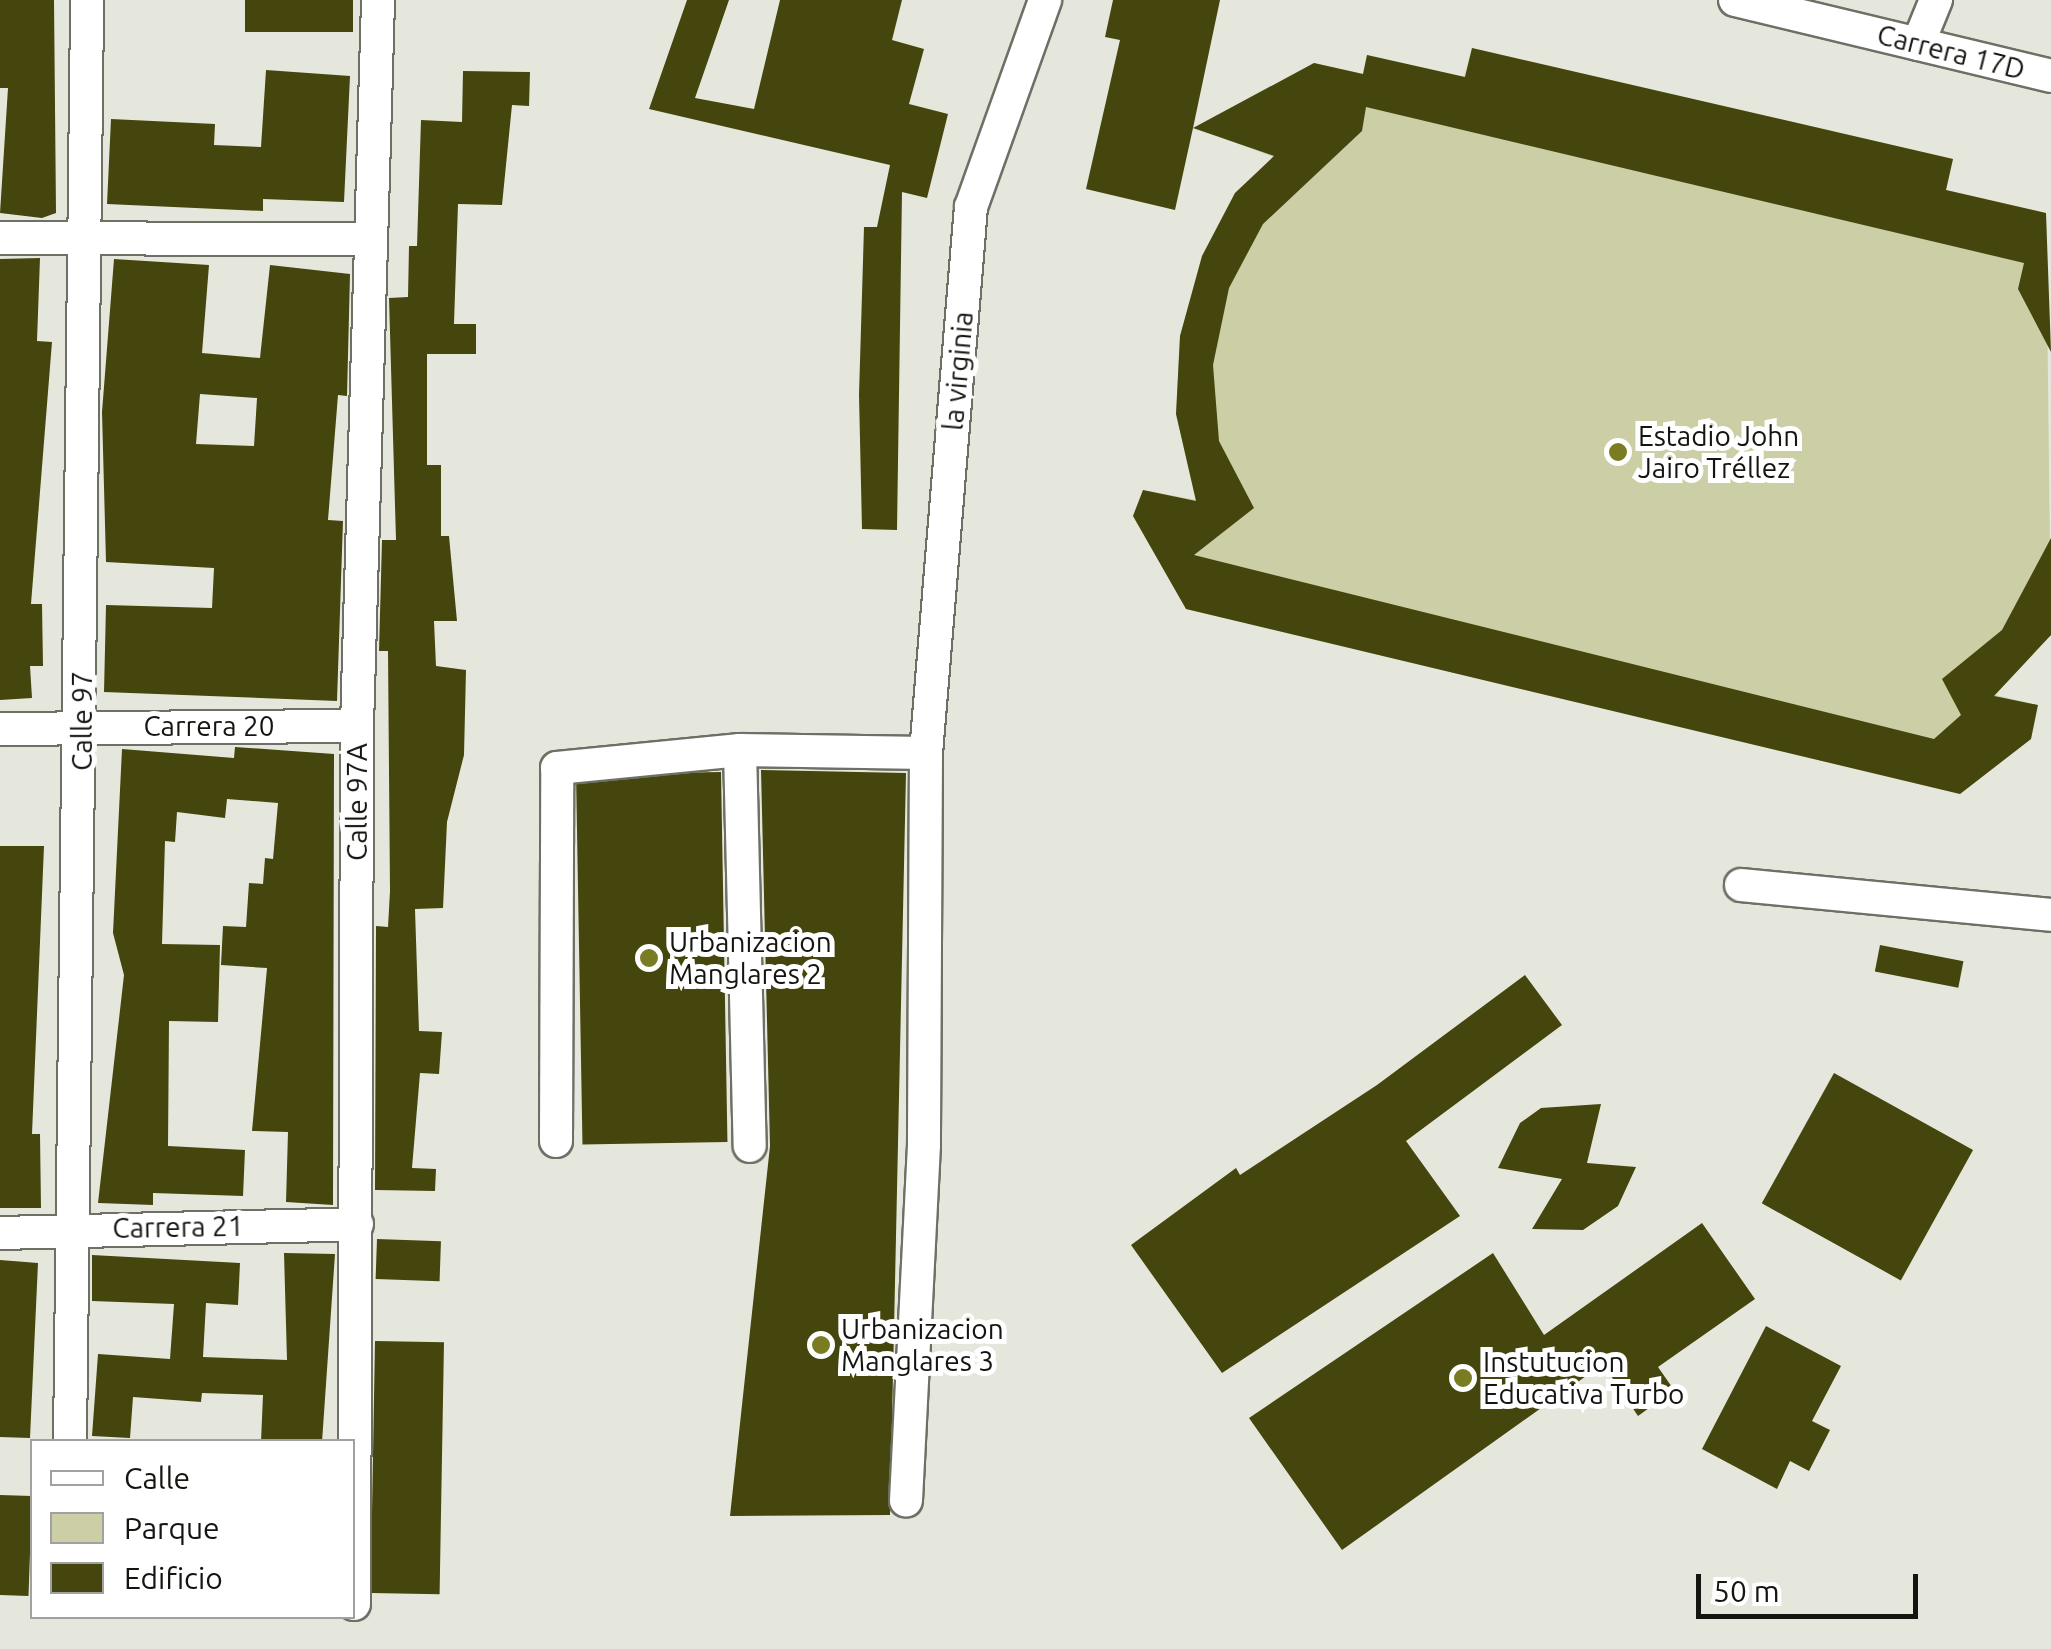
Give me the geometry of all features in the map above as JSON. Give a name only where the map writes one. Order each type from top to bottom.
[{"type":"street","name":"Calle 97","points":[[70,1439],[82,726],[87,0]]},
{"type":"street","name":"Calle 97A","points":[[355,1439],[358,726],[378,0]]},
{"type":"street","name":"la virginia","points":[[906,1501],[924,1145],[926,753],[971,208],[1044,0]]},
{"type":"street","name":"Carrera 17D","points":[[1735,0],[2051,76]]},
{"type":"street","points":[[1918,44],[1936,0]]},
{"type":"street","points":[[0,238],[371,239]]},
{"type":"street","name":"Carrera 20","points":[[0,730],[82,726],[358,726]]},
{"type":"street","points":[[556,1141],[557,768],[740,750],[926,753]]},
{"type":"street","points":[[740,750],[750,1146]]},
{"type":"street","points":[[1741,885],[2051,915]]},
{"type":"street","name":"Carrera 21","points":[[0,1233],[356,1224]]},
{"type":"green space","name":"Estadio John Jairo Tréllez","points":[[1472,48],[1953,159],[1946,190],[2046,213],[2051,635],[1995,695],[2037,705],[2031,739],[1960,794],[1186,609],[1133,516],[1143,490],[1196,500],[1176,414],[1180,336],[1202,256],[1235,193],[1274,157],[1225,139],[1235,106],[1314,63],[1363,74],[1367,55],[1464,77]]},
{"type":"building","points":[[0,0],[54,0],[56,213],[42,218],[0,213],[8,88],[0,88]]},
{"type":"building","points":[[245,0],[353,0],[353,32],[245,32]]},
{"type":"building","points":[[687,0],[729,0],[695,98],[754,109],[780,0],[902,0],[892,40],[924,49],[909,104],[948,114],[927,198],[902,192],[897,530],[862,529],[859,395],[864,227],[877,227],[890,165],[649,109]]},
{"type":"building","points":[[1113,0],[1220,0],[1175,210],[1086,189],[1120,40],[1105,37]]},
{"type":"building","points":[[1472,48],[1953,159],[1946,190],[2046,213],[2051,352],[2018,289],[2024,263],[1366,107],[1362,131],[1263,224],[1229,288],[1213,365],[1219,441],[1254,508],[1194,555],[1934,739],[1961,715],[1942,679],[2002,630],[2051,538],[2051,635],[1994,696],[2038,705],[2031,739],[1960,794],[1186,609],[1133,516],[1143,490],[1196,501],[1176,414],[1180,336],[1202,256],[1235,193],[1274,156],[1193,128],[1314,63],[1363,74],[1367,55],[1465,77]]},
{"type":"building","points":[[266,70],[350,76],[344,202],[263,199],[263,211],[107,204],[111,119],[215,124],[214,145],[261,147]]},
{"type":"building","points":[[463,71],[530,72],[529,106],[512,105],[502,205],[458,204],[454,324],[476,324],[476,354],[427,354],[427,465],[441,465],[441,536],[449,536],[457,621],[434,621],[436,666],[466,670],[464,755],[447,822],[443,908],[415,909],[419,1031],[442,1032],[439,1074],[420,1073],[412,1168],[436,1169],[435,1191],[375,1190],[376,926],[388,927],[390,891],[388,651],[379,651],[382,540],[396,540],[389,298],[408,297],[409,246],[417,246],[421,120],[462,122]]},
{"type":"building","points":[[40,258],[37,341],[52,342],[31,604],[42,604],[43,666],[30,666],[32,698],[0,700],[0,259]]},
{"type":"building","points":[[114,259],[209,265],[202,353],[260,358],[270,265],[350,274],[347,396],[338,395],[328,520],[343,521],[337,701],[104,692],[106,605],[212,608],[214,568],[106,562],[102,412]],"holes":[[[200,394],[257,398],[254,446],[196,444]]]},
{"type":"building","points":[[235,747],[334,754],[333,1205],[286,1202],[288,1132],[252,1131],[267,968],[221,965],[223,926],[246,927],[249,883],[263,884],[265,858],[273,859],[278,803],[227,799],[225,818],[177,812],[175,842],[165,841],[162,944],[220,945],[218,1022],[169,1021],[168,1146],[245,1150],[243,1196],[153,1193],[153,1205],[98,1203],[124,975],[113,933],[122,749],[234,758]]},
{"type":"building","points":[[761,770],[906,773],[890,1515],[730,1516],[770,1146]]},
{"type":"building","name":"Urbanizacion Manglares 2","points":[[721,772],[727,1142],[582,1144],[576,775]]},
{"type":"building","points":[[0,846],[44,846],[32,1134],[40,1134],[41,1208],[0,1208]]},
{"type":"building","points":[[1880,945],[1963,961],[1958,988],[1875,972]]},
{"type":"building","points":[[1525,975],[1562,1025],[1406,1141],[1460,1216],[1222,1373],[1131,1245],[1236,1168],[1240,1175],[1377,1085]]},
{"type":"building","points":[[1834,1073],[1973,1150],[1901,1280],[1762,1203]]},
{"type":"building","points":[[1601,1104],[1587,1163],[1636,1167],[1618,1206],[1583,1230],[1532,1229],[1562,1179],[1498,1168],[1520,1123],[1541,1108]]},
{"type":"building","points":[[1702,1223],[1755,1299],[1658,1367],[1674,1390],[1638,1416],[1603,1364],[1342,1550],[1249,1418],[1493,1253],[1544,1335]]},
{"type":"building","points":[[377,1239],[441,1241],[440,1281],[376,1279]]},
{"type":"building","points":[[284,1253],[335,1254],[322,1439],[261,1439],[263,1395],[202,1393],[201,1402],[133,1397],[130,1438],[92,1436],[98,1354],[170,1359],[174,1304],[92,1301],[92,1255],[240,1263],[238,1305],[206,1303],[203,1357],[287,1360]]},
{"type":"building","points":[[0,1260],[38,1263],[30,1438],[0,1437]]},
{"type":"building","points":[[1766,1326],[1841,1366],[1812,1421],[1830,1430],[1809,1471],[1790,1461],[1777,1489],[1702,1449]]},
{"type":"building","points":[[375,1341],[444,1342],[440,1594],[371,1593]]},
{"type":"building","points":[[0,1495],[30,1496],[28,1596],[0,1595]]},
{"type":"place","name":"Estadio John Jairo Tréllez","points":[[1618,452]]},
{"type":"place","name":"Urbanizacion Manglares 2","points":[[649,958]]},
{"type":"place","name":"Urbanizacion Manglares 3","points":[[821,1345]]},
{"type":"place","name":"Instutucion Educativa Turbo","points":[[1463,1378]]}]
